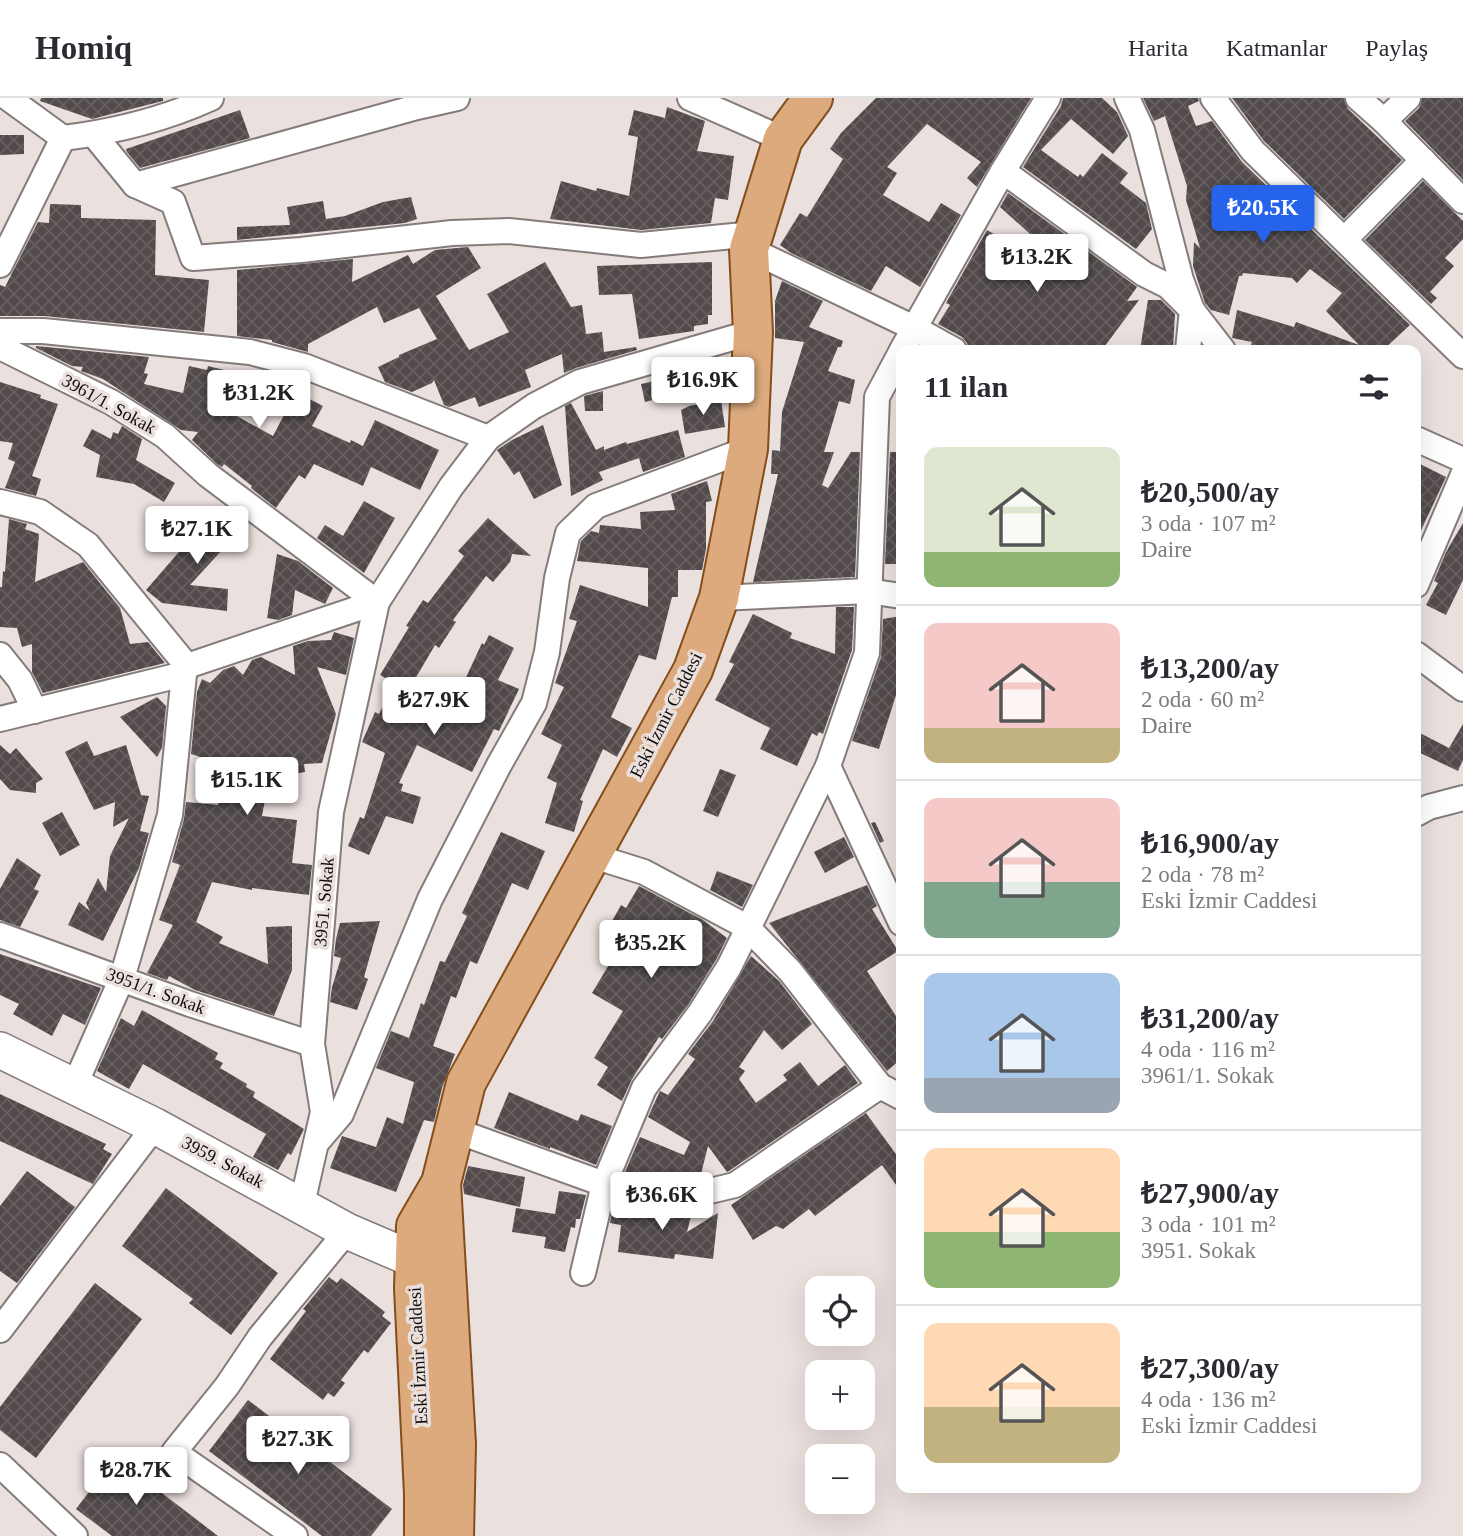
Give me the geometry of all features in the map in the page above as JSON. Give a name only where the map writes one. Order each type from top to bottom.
[{"type":"main road","name":"Eski İzmir Caddesi","points":[[454,1536],[456,1444],[430,1267],[416,1226],[441,1182],[467,1083],[693,670],[719,598],[748,449],[753,332],[751,242],[783,139],[813,98]]},
{"type":"main road","name":"Eski İzmir Caddesi","points":[[424,1536],[414,1288],[430,1267]]},
{"type":"street","points":[[8,98],[63,138],[94,135],[191,107],[211,98]]},
{"type":"street","points":[[135,185],[457,98]]},
{"type":"street","points":[[690,98],[783,139]]},
{"type":"street","points":[[905,345],[1048,98]]},
{"type":"street","points":[[1127,98],[1142,130],[1181,280],[1192,310],[1188,345]]},
{"type":"street","points":[[1213,98],[1253,151],[1463,356]]},
{"type":"street","points":[[1358,98],[1463,201]]},
{"type":"street","points":[[1384,121],[1408,98]]},
{"type":"street","points":[[94,135],[135,185],[173,202],[192,258],[301,250],[452,233],[509,231],[641,245],[751,242],[945,345]]},
{"type":"street","points":[[0,265],[63,138]]},
{"type":"street","points":[[1345,239],[1423,160]]},
{"type":"street","points":[[1003,172],[1144,274],[1168,286],[1192,310],[1219,345]]},
{"type":"street","points":[[0,331],[43,331],[250,352],[303,366],[488,438]]},
{"type":"street","points":[[0,719],[185,670],[377,602],[451,487],[488,438],[534,406],[580,382],[753,332]]},
{"type":"street","name":"3961/1. Sokak","points":[[0,347],[111,402],[166,436],[208,475],[377,602]]},
{"type":"street","points":[[583,1273],[604,1184],[644,1088],[700,1013],[729,967],[828,766],[867,653],[877,397],[896,362]]},
{"type":"street","points":[[1421,441],[1463,460]]},
{"type":"street","points":[[317,1142],[341,1114],[430,900],[534,703],[547,652],[557,578],[568,533],[596,506],[748,449]]},
{"type":"street","points":[[1423,552],[1463,475]]},
{"type":"street","points":[[4,511],[40,512],[88,545],[185,670],[170,815],[122,978],[74,1087]]},
{"type":"street","points":[[719,598],[868,591],[896,595]]},
{"type":"street","name":"3951. Sokak","points":[[302,1204],[323,1112],[312,1044],[331,812],[377,602]]},
{"type":"street","points":[[0,656],[20,680],[35,710]]},
{"type":"street","points":[[1421,658],[1463,689]]},
{"type":"street","points":[[828,766],[896,912]]},
{"type":"street","points":[[1421,811],[1463,798]]},
{"type":"street","points":[[454,1130],[604,1184],[693,1195],[735,1185],[890,1092],[790,971],[747,927],[644,872],[590,855]]},
{"type":"street","name":"3951/1. Sokak","points":[[0,935],[190,1004],[312,1044]]},
{"type":"street","name":"3959. Sokak","points":[[0,1051],[155,1126],[347,1231],[430,1267]]},
{"type":"street","points":[[0,1330],[155,1126]]},
{"type":"street","points":[[295,1536],[174,1452],[227,1386],[260,1337],[347,1231]]},
{"type":"street","points":[[0,1465],[75,1536]]},
{"type":"building","points":[[41,98],[163,98],[163,101],[92,119],[40,101]]},
{"type":"building","points":[[876,98],[1031,98],[977,187],[967,178],[981,162],[927,124],[887,167],[897,173],[883,195],[929,222],[941,203],[961,215],[920,287],[886,266],[871,291],[791,253],[780,245],[800,213],[807,217],[843,159],[830,149],[841,133]]},
{"type":"building","points":[[1063,98],[1102,98],[1117,112],[1128,136],[1113,154],[1071,119],[1041,150],[1078,177],[1080,174],[1083,177],[1102,153],[1128,173],[1120,183],[1146,203],[1152,229],[1136,249],[1023,167],[1061,106]]},
{"type":"building","points":[[1143,98],[1198,98],[1199,101],[1188,106],[1196,126],[1212,121],[1242,162],[1410,325],[1388,345],[1359,345],[1326,311],[1342,293],[1310,269],[1297,283],[1292,278],[1243,273],[1239,276],[1229,315],[1211,310],[1205,303],[1193,266],[1194,242],[1200,248],[1186,200],[1187,186],[1165,116],[1154,121]]},
{"type":"building","points":[[1232,98],[1344,98],[1348,109],[1402,160],[1344,219],[1264,141]]},
{"type":"building","points":[[1422,98],[1463,98],[1463,180],[1405,121],[1419,108]]},
{"type":"building","points":[[667,107],[705,121],[697,151],[734,156],[728,200],[715,198],[711,223],[641,230],[550,219],[561,181],[596,191],[597,188],[629,196],[638,137],[628,135],[634,110],[665,118]]},
{"type":"building","points":[[240,110],[250,138],[140,168],[127,152],[126,149]]},
{"type":"building","points":[[0,135],[24,135],[24,154],[0,155]]},
{"type":"building","points":[[1423,181],[1463,221],[1463,239],[1445,258],[1454,266],[1430,292],[1437,298],[1431,304],[1365,240]]},
{"type":"building","points":[[1008,193],[1137,287],[1127,301],[1139,300],[1106,345],[968,345],[962,337],[938,324],[950,305],[946,303],[987,230],[1052,269],[1059,260],[1000,207]]},
{"type":"building","points":[[411,197],[417,219],[405,223],[237,240],[237,227],[290,225],[287,207],[323,201],[326,219],[345,216],[383,202]]},
{"type":"building","points":[[50,204],[81,205],[81,218],[156,220],[155,275],[209,280],[204,332],[44,316],[0,316],[0,285],[5,287],[38,222],[49,223]]},
{"type":"building","points":[[468,247],[481,268],[436,296],[469,350],[509,332],[487,294],[545,262],[571,307],[582,305],[586,334],[602,332],[604,352],[636,347],[637,350],[564,373],[562,354],[525,370],[531,387],[479,407],[475,397],[449,407],[444,405],[434,380],[412,392],[385,382],[378,367],[437,339],[419,308],[384,323],[377,307],[308,344],[308,352],[272,340],[237,336],[237,270],[353,259],[352,282],[408,255],[413,264],[435,250]]},
{"type":"building","points":[[712,262],[712,315],[708,315],[708,324],[694,326],[694,331],[639,339],[632,294],[599,295],[597,266]]},
{"type":"building","points":[[782,281],[823,301],[809,327],[843,341],[828,371],[855,380],[850,404],[839,401],[824,452],[834,452],[822,485],[828,488],[851,452],[860,452],[855,577],[753,582],[778,474],[771,474],[772,450],[780,451],[782,412],[804,342],[775,338],[775,301]]},
{"type":"building","points":[[1148,300],[1161,300],[1175,314],[1173,345],[1141,345]]},
{"type":"building","points":[[1237,310],[1294,327],[1296,322],[1359,345],[1251,345],[1252,342],[1232,338]]},
{"type":"building","points":[[36,346],[149,357],[144,373],[148,374],[144,384],[183,393],[189,366],[207,370],[208,366],[228,371],[224,386],[227,386],[224,409],[273,436],[296,392],[323,406],[312,426],[350,443],[351,440],[363,446],[375,420],[439,450],[420,490],[371,467],[363,486],[314,464],[305,479],[299,475],[276,508],[224,464],[222,467],[217,464],[192,440],[198,432],[181,430],[103,379],[81,371],[83,367],[72,366]]},
{"type":"building","points":[[669,378],[673,395],[645,402],[641,384]]},
{"type":"building","points":[[0,382],[41,395],[40,398],[58,404],[32,476],[41,479],[36,496],[5,488],[15,462],[8,459],[13,443],[0,441]]},
{"type":"building","points":[[603,391],[603,411],[585,411],[584,396]]},
{"type":"building","points":[[721,400],[725,427],[685,434],[681,410]]},
{"type":"building","points":[[571,403],[596,450],[678,430],[685,457],[643,472],[639,458],[599,472],[603,480],[571,496],[565,406]]},
{"type":"building","points":[[543,425],[562,485],[534,499],[519,471],[514,475],[497,450]]},
{"type":"building","points":[[122,426],[142,439],[136,460],[175,483],[164,502],[134,484],[96,477],[100,455],[83,446],[92,429],[111,439],[113,432],[118,434]]},
{"type":"building","points":[[890,452],[896,452],[896,564],[885,564]]},
{"type":"building","points":[[1421,464],[1446,477],[1421,530]]},
{"type":"building","points":[[707,481],[712,501],[706,502],[706,549],[702,570],[678,570],[678,597],[672,597],[656,660],[639,655],[611,717],[632,728],[617,757],[603,749],[580,800],[583,801],[574,832],[545,823],[557,783],[547,778],[562,745],[541,734],[564,687],[555,683],[577,621],[569,619],[580,585],[648,607],[648,568],[577,561],[581,541],[591,531],[599,533],[600,525],[641,529],[640,512],[675,510],[671,494]]},
{"type":"building","points":[[364,501],[395,518],[364,573],[317,538],[325,525],[343,536]]},
{"type":"building","points":[[215,507],[243,527],[190,585],[228,589],[227,611],[162,603],[146,590],[185,545],[182,542]]},
{"type":"building","points":[[488,518],[531,556],[512,554],[510,562],[493,582],[486,576],[453,620],[456,622],[439,648],[435,645],[408,691],[380,675],[423,600],[428,603],[464,556],[458,551]]},
{"type":"building","points":[[9,519],[27,524],[25,529],[39,534],[35,582],[83,562],[120,608],[130,644],[148,642],[165,663],[43,693],[32,672],[32,644],[22,647],[17,628],[0,627],[0,587],[3,571],[5,572]]},
{"type":"building","points":[[1463,523],[1463,580],[1446,615],[1426,605],[1438,583],[1434,581],[1446,552]]},
{"type":"building","points":[[277,554],[298,561],[333,588],[325,604],[295,590],[292,615],[278,620],[267,618]]},
{"type":"building","points":[[836,607],[854,607],[852,650],[823,734],[819,732],[817,736],[812,733],[797,766],[760,749],[770,728],[715,700],[734,664],[729,662],[753,614],[792,633],[790,638],[835,654]]},
{"type":"building","points":[[896,617],[896,695],[879,749],[852,741],[881,657],[883,619]]},
{"type":"building","points":[[334,632],[354,638],[346,675],[317,667],[336,714],[322,763],[304,764],[305,772],[269,778],[262,816],[297,820],[292,863],[312,865],[309,895],[252,890],[212,882],[196,922],[223,937],[219,943],[268,964],[266,927],[292,926],[292,970],[274,1016],[195,990],[169,976],[167,980],[147,973],[173,925],[159,920],[180,865],[172,862],[186,802],[218,805],[225,765],[191,754],[197,692],[202,679],[210,683],[223,670],[234,666],[243,675],[252,660],[261,657],[295,675],[293,646],[308,641],[331,640]]},
{"type":"building","points":[[489,635],[514,648],[498,680],[519,689],[499,731],[494,729],[472,772],[417,745],[399,783],[403,784],[401,791],[421,797],[413,824],[386,816],[369,855],[348,846],[360,817],[364,819],[385,753],[362,742],[375,712],[379,714],[390,692],[443,718],[445,712],[449,714],[482,643],[484,645]]},
{"type":"building","points":[[157,697],[166,706],[162,748],[157,757],[120,717]]},
{"type":"building","points":[[1463,724],[1463,760],[1458,771],[1421,753],[1421,734],[1449,748]]},
{"type":"building","points":[[87,741],[94,756],[126,745],[141,795],[149,796],[140,831],[149,833],[139,868],[103,941],[68,925],[79,902],[90,911],[86,903],[98,878],[106,892],[110,856],[129,818],[113,827],[115,802],[94,810],[65,752]]},
{"type":"building","points":[[0,745],[10,754],[16,748],[43,779],[36,783],[36,793],[10,790],[0,779]]},
{"type":"building","points":[[720,769],[736,775],[718,817],[703,811]]},
{"type":"building","points":[[62,812],[80,845],[60,856],[42,823]]},
{"type":"building","points":[[875,822],[884,841],[880,843],[871,823]]},
{"type":"building","points":[[501,832],[545,851],[528,890],[512,883],[477,964],[470,961],[456,998],[451,996],[433,1046],[455,1054],[442,1088],[434,1122],[424,1120],[396,1192],[330,1168],[342,1136],[376,1147],[387,1117],[403,1124],[414,1082],[376,1068],[391,1031],[409,1038],[421,1003],[424,1005],[440,961],[445,962],[467,916],[462,913]]},
{"type":"building","points":[[844,837],[854,857],[825,873],[814,852]]},
{"type":"building","points":[[17,858],[41,875],[34,889],[39,891],[20,927],[0,920],[0,889]]},
{"type":"building","points":[[717,871],[753,885],[742,907],[710,890]]},
{"type":"building","points":[[867,885],[877,906],[872,909],[896,948],[896,952],[867,971],[896,1016],[896,1063],[887,1071],[769,923]]},
{"type":"building","points":[[639,886],[703,920],[727,938],[688,1005],[662,1039],[659,1037],[632,1079],[622,1101],[597,1085],[608,1067],[594,1058],[623,1011],[592,993],[622,943],[605,934],[621,905],[626,908]]},
{"type":"building","points":[[380,921],[364,977],[368,979],[357,1010],[330,1002],[341,958],[334,956],[340,923]]},
{"type":"building","points":[[0,954],[101,988],[85,1025],[63,1014],[52,1036],[13,1014],[19,1004],[0,995]]},
{"type":"building","points":[[751,956],[779,981],[812,1024],[782,1050],[764,1030],[739,1067],[745,1071],[739,1079],[756,1103],[787,1080],[783,1075],[800,1062],[818,1086],[845,1065],[858,1083],[727,1172],[708,1146],[700,1178],[692,1180],[625,1172],[640,1137],[684,1155],[690,1142],[648,1117],[660,1091],[668,1095],[695,1059],[688,1054],[713,1021]]},
{"type":"building","points":[[142,1010],[218,1053],[215,1059],[223,1063],[220,1068],[247,1084],[246,1087],[255,1092],[253,1097],[304,1129],[291,1155],[288,1153],[278,1170],[253,1157],[266,1134],[143,1064],[129,1089],[97,1071],[121,1018],[134,1026]]},
{"type":"building","points":[[509,1092],[578,1121],[581,1114],[612,1126],[596,1165],[494,1128]]},
{"type":"building","points":[[0,1094],[106,1144],[103,1149],[112,1154],[93,1184],[0,1141]]},
{"type":"building","points":[[866,1113],[896,1154],[896,1185],[882,1165],[815,1216],[809,1209],[783,1229],[776,1226],[753,1240],[731,1205]]},
{"type":"building","points":[[468,1166],[525,1177],[520,1207],[464,1194],[463,1185]]},
{"type":"building","points":[[27,1171],[75,1207],[17,1283],[0,1271],[0,1206]]},
{"type":"building","points":[[166,1188],[278,1273],[231,1335],[189,1303],[193,1299],[122,1246]]},
{"type":"building","points":[[559,1191],[586,1195],[580,1219],[576,1219],[575,1228],[571,1227],[565,1252],[544,1248],[546,1237],[512,1232],[516,1208],[555,1214]]},
{"type":"building","points":[[615,1200],[692,1212],[687,1232],[718,1213],[713,1259],[675,1254],[674,1259],[618,1252],[621,1225],[610,1223]]},
{"type":"building","points":[[329,1277],[337,1283],[341,1278],[348,1283],[385,1312],[382,1316],[391,1323],[368,1353],[364,1350],[341,1380],[345,1383],[334,1397],[328,1393],[323,1400],[270,1359],[306,1311],[303,1309]]},
{"type":"building","points":[[95,1283],[142,1319],[36,1458],[0,1430],[0,1407]]},
{"type":"building","points":[[248,1400],[392,1509],[371,1536],[322,1536],[209,1451]]},
{"type":"building","points":[[115,1457],[218,1536],[112,1536],[76,1509]]}]
